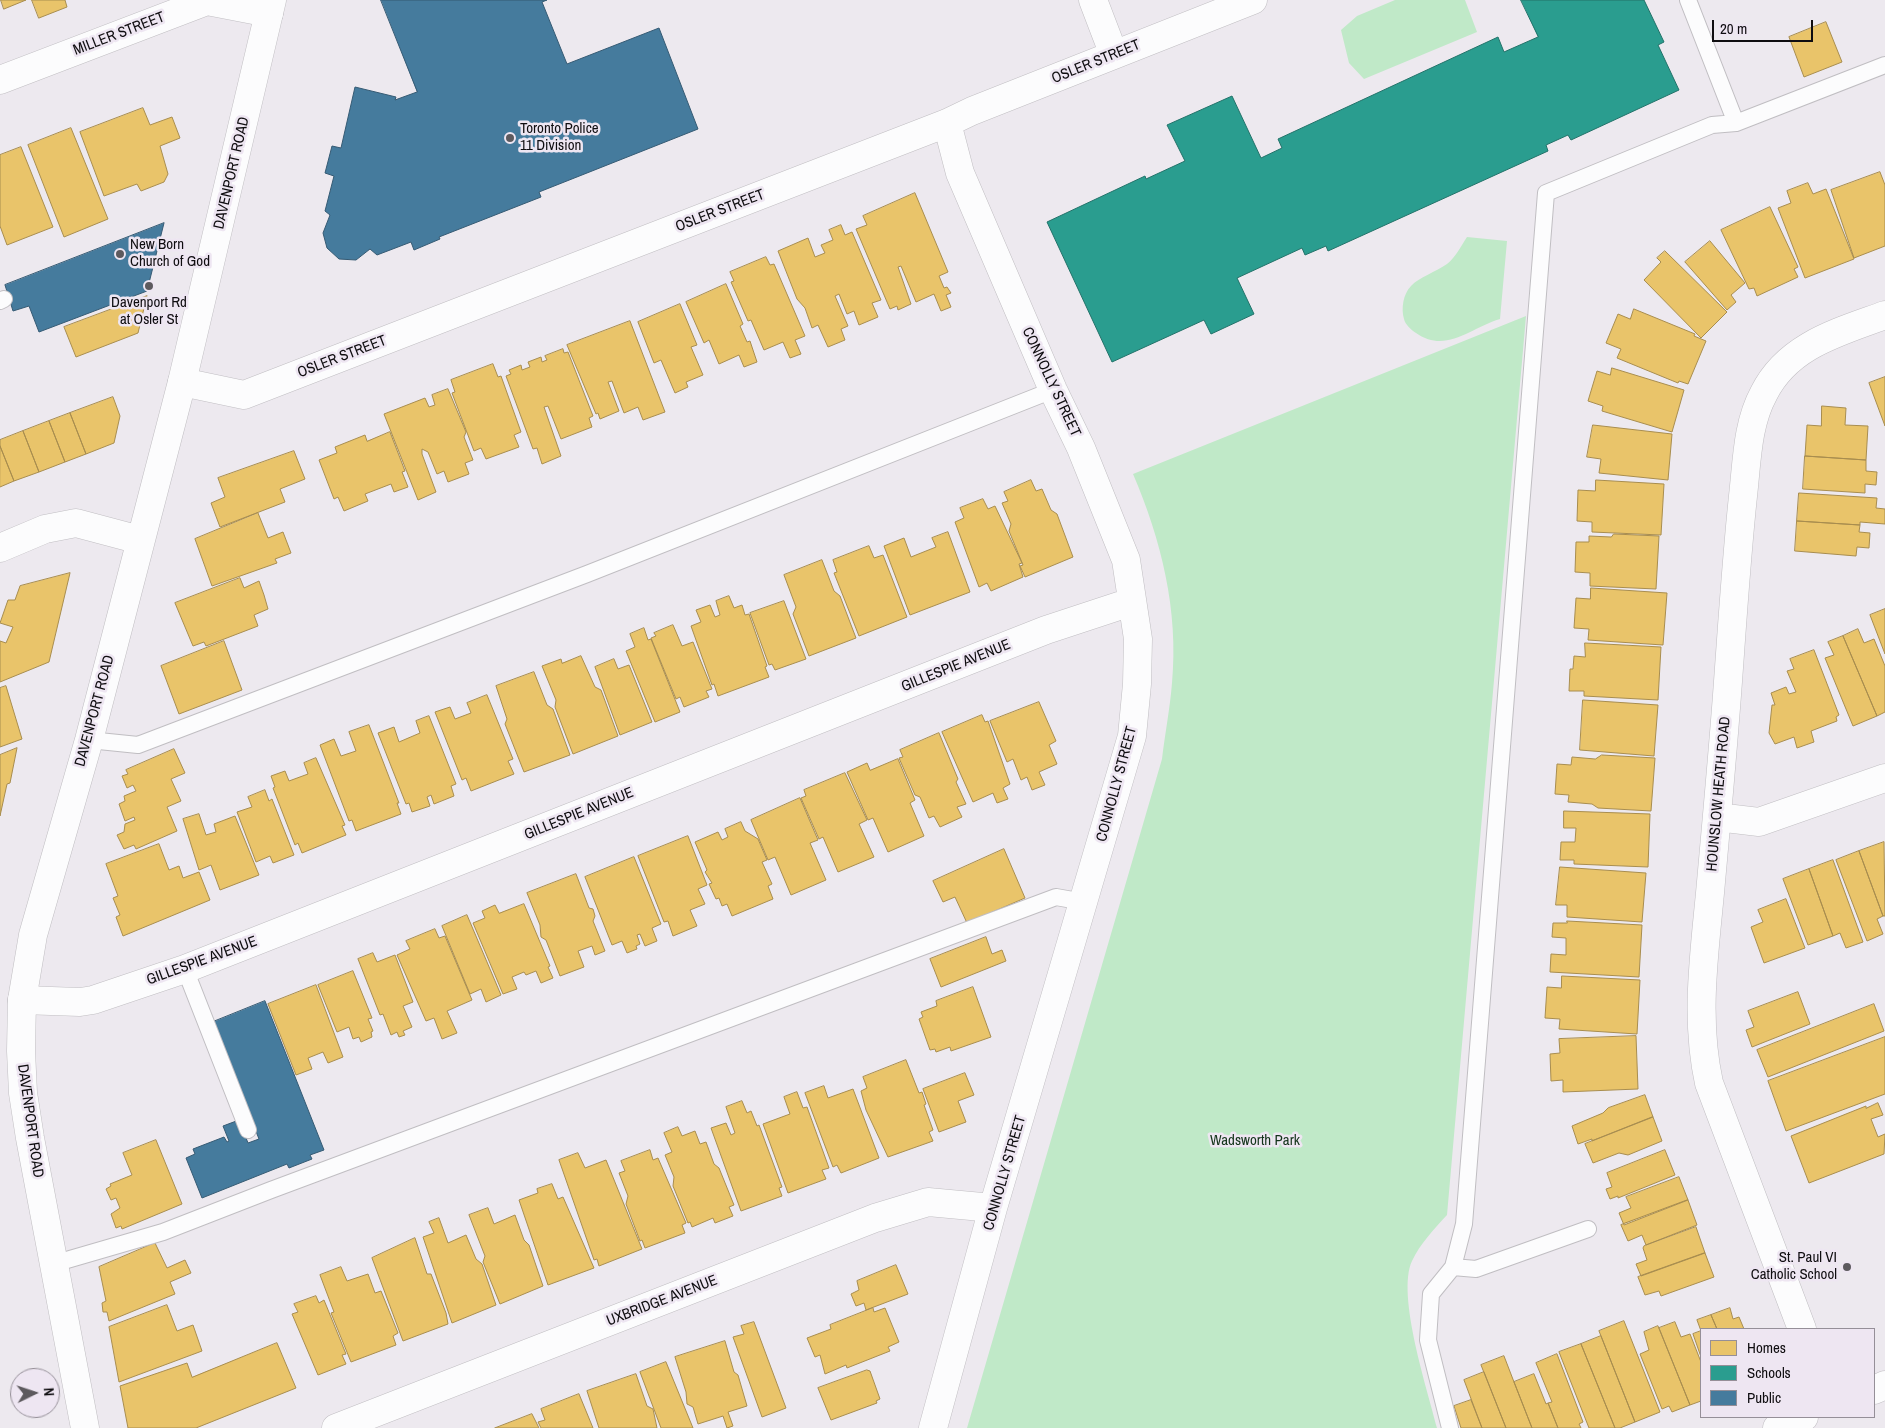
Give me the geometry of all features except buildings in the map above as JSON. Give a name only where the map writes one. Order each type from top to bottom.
[{"type":"street","name":"MILLER STREET","points":[[0,80],[207,0],[270,6]]},
{"type":"street","points":[[1093,0],[1114,55]]},
{"type":"street","name":"OSLER STREET","points":[[182,382],[244,395],[947,123],[1253,0]]},
{"type":"street","name":"DAVENPORT ROAD","points":[[85,1428],[24,1092],[22,1000],[33,936],[89,740],[182,382],[270,6]]},
{"type":"street","name":"CONNOLLY STREET","points":[[933,1428],[993,1208],[1132,736],[1137,684],[1138,639],[1126,560],[1081,448],[1052,390],[960,173],[947,123]]},
{"type":"street","name":"HOUNSLOW HEATH ROAD","points":[[1802,1328],[1709,1083],[1702,1054],[1700,1014],[1740,529],[1750,433],[1764,392],[1781,366],[1804,348],[1885,315]]},
{"type":"street","points":[[0,548],[45,529],[76,523],[140,540]]},
{"type":"street","name":"GILLESPIE AVENUE","points":[[22,1000],[80,1002],[93,1000],[185,969],[1046,630],[1132,602]]},
{"type":"street","points":[[1717,817],[1759,822],[1885,778]]},
{"type":"street","name":"UXBRIDGE AVENUE","points":[[336,1428],[875,1218],[928,1202],[993,1208]]},
{"type":"street","points":[[1778,1428],[1802,1418]]},
{"type":"lane","points":[[1688,0],[1736,123]]},
{"type":"lane","points":[[1450,1428],[1428,1340],[1431,1294],[1453,1267],[1464,1224],[1546,193],[1712,125],[1736,123],[1885,65]]},
{"type":"lane","points":[[89,740],[138,745],[587,574],[1052,390]]},
{"type":"lane","points":[[54,1264],[163,1232],[269,1186],[1056,897],[1084,902]]},
{"type":"lane","points":[[185,969],[248,1130]]},
{"type":"lane","points":[[1453,1267],[1476,1269],[1588,1229]]},
{"type":"green space","points":[[1395,0],[1465,0],[1477,32],[1364,79],[1349,63],[1341,30],[1357,16]]},
{"type":"green space","points":[[1467,237],[1507,241],[1500,319],[1448,340],[1427,339],[1407,325],[1403,315],[1404,297],[1414,283],[1450,261]]},
{"type":"green space","name":"Wadsworth Park","points":[[1526,316],[1447,1215],[1419,1249],[1412,1261],[1408,1276],[1408,1296],[1415,1343],[1437,1428],[967,1428],[1162,759],[1171,692],[1173,629],[1166,576],[1152,524],[1133,474]]},
{"type":"place","name":"Toronto Police 11 Division","points":[[510,138]]},
{"type":"place","name":"New Born Church of God","points":[[120,254]]},
{"type":"place","name":"Davenport Rd at Osler St","points":[[149,286]]},
{"type":"place","name":"St. Paul VI Catholic School","points":[[1847,1267]]}]
